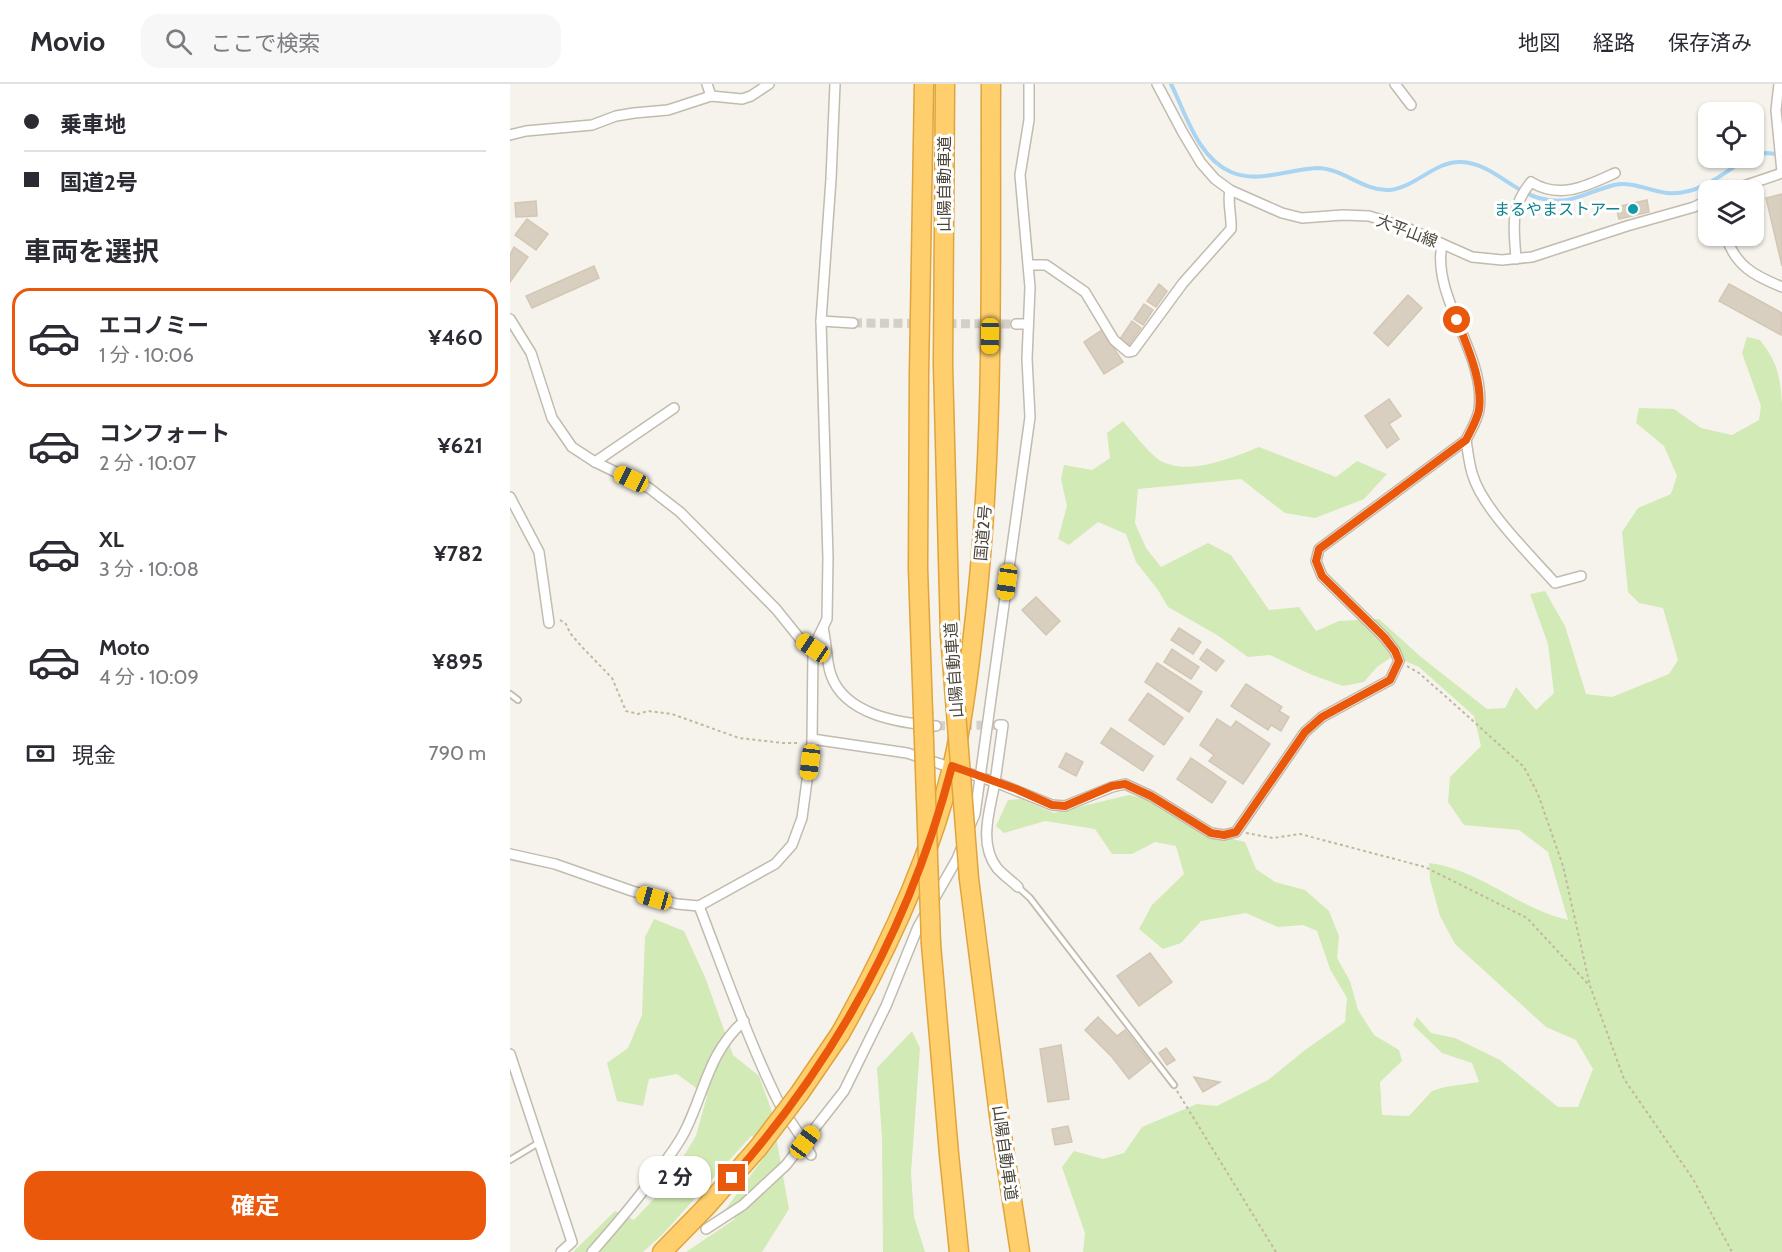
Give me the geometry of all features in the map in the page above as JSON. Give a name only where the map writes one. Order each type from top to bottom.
[{"type":"highway","name":"山陽自動車道","points":[[924,84],[918,569],[922,712],[931,944],[960,1252]]},
{"type":"highway","name":"山陽自動車道","points":[[945,84],[943,365],[951,635],[969,879],[1000,1123],[1020,1252]]},
{"type":"highway","name":"国道2号","points":[[662,1252],[758,1148],[840,1034],[861,998],[917,876],[933,832],[952,766],[970,664],[987,480],[991,84]]},
{"type":"street","points":[[707,84],[711,96]]},
{"type":"street","points":[[510,135],[526,131],[592,125],[616,116],[668,110],[711,96],[742,99],[769,84]]},
{"type":"street","points":[[510,854],[555,864],[677,904],[699,906],[776,864],[792,845],[802,818],[812,741],[813,648],[827,619],[828,558],[821,321],[835,84]]},
{"type":"street","points":[[706,1230],[743,1205],[786,1165],[844,1091],[886,1006],[918,927],[957,859],[975,814],[1030,417],[1027,359],[1030,287],[1020,175],[1029,120],[1029,84]]},
{"type":"street","name":"大平山線","points":[[1157,84],[1201,163],[1215,179],[1230,190],[1282,213],[1302,218],[1369,216],[1407,228],[1472,258],[1516,260],[1554,252],[1627,226],[1698,205]]},
{"type":"street","points":[[1395,84],[1412,105]]},
{"type":"street","points":[[1761,180],[1782,173],[1776,111],[1779,84]]},
{"type":"street","points":[[1516,260],[1514,227],[1517,201],[1531,182],[1542,189],[1556,192],[1576,190],[1615,173]]},
{"type":"street","points":[[1029,266],[1046,265],[1085,292],[1114,340],[1128,352],[1133,351],[1183,283],[1232,229],[1228,199],[1230,190]]},
{"type":"street","points":[[812,741],[907,753],[980,776],[1052,805],[1065,806],[1112,786],[1125,784],[1151,796],[1211,833],[1224,835],[1236,832],[1305,732],[1322,717],[1390,680],[1399,661],[1395,651],[1384,637],[1322,576],[1316,561],[1319,549],[1466,440],[1476,421],[1480,389],[1441,276],[1442,244]]},
{"type":"street","points":[[1730,246],[1740,262],[1752,274],[1782,287]]},
{"type":"street","points":[[510,319],[531,353],[552,418],[572,447],[595,462],[649,488],[680,512],[776,609],[801,640],[813,648]]},
{"type":"street","points":[[821,321],[853,323]]},
{"type":"street","points":[[1016,324],[1028,324]]},
{"type":"street","points":[[595,462],[674,408]]},
{"type":"street","points":[[1466,440],[1473,477],[1483,500],[1555,583],[1581,576]]},
{"type":"street","points":[[510,497],[539,552],[549,619]]},
{"type":"street","points":[[823,628],[831,677],[852,703],[882,716],[910,724],[936,726]]},
{"type":"street","points":[[999,725],[1003,725],[985,835],[990,855],[998,869],[1018,887]]},
{"type":"street","points":[[699,906],[778,1101],[811,1155]]},
{"type":"street","points":[[592,1252],[637,1200],[668,1158],[686,1129],[705,1078],[729,1036],[744,1021]]},
{"type":"street","points":[[510,1053],[572,1242],[561,1252]]},
{"type":"lane","points":[[510,694],[518,700]]},
{"type":"lane","points":[[1018,887],[1030,898],[1174,1085]]},
{"type":"lane","points":[[510,1160],[540,1142]]},
{"type":"path","points":[[549,619],[566,624],[570,633],[612,678],[626,711],[638,714],[648,711],[672,714],[739,738],[783,743],[812,741]]},
{"type":"path","points":[[1399,661],[1427,681],[1524,767],[1538,794],[1563,866],[1590,986],[1624,1079],[1693,1179],[1732,1252]]},
{"type":"path","points":[[1236,832],[1273,838],[1300,834],[1425,867],[1527,918],[1590,986]]},
{"type":"path","points":[[1174,1085],[1276,1252]]},
{"type":"green space","points":[[1747,337],[1760,340],[1771,356],[1779,378],[1782,404],[1782,1252],[1083,1252],[1085,1233],[1062,1167],[1074,1151],[1103,1159],[1124,1153],[1142,1127],[1197,1104],[1217,1106],[1268,1080],[1345,1022],[1347,998],[1330,969],[1317,931],[1303,925],[1278,927],[1246,913],[1201,921],[1181,943],[1163,949],[1139,929],[1152,905],[1184,874],[1176,846],[1155,842],[1132,854],[1112,854],[1095,829],[1045,821],[1004,833],[996,826],[1008,800],[1020,799],[1054,813],[1129,795],[1147,799],[1207,837],[1245,842],[1256,869],[1275,882],[1305,890],[1329,911],[1339,936],[1337,958],[1350,981],[1358,1010],[1374,1035],[1399,1050],[1402,1061],[1380,1082],[1382,1115],[1409,1116],[1432,1091],[1479,1082],[1472,1063],[1442,1053],[1413,1025],[1417,1017],[1431,1033],[1455,1038],[1500,1060],[1558,1107],[1578,1107],[1593,1069],[1576,1040],[1546,1027],[1455,944],[1440,916],[1430,880],[1429,863],[1465,873],[1550,915],[1568,920],[1548,852],[1519,830],[1464,825],[1448,802],[1450,777],[1481,746],[1474,716],[1419,667],[1393,656],[1377,667],[1364,682],[1343,686],[1312,675],[1270,655],[1248,657],[1217,635],[1168,607],[1136,562],[1126,534],[1098,522],[1069,545],[1058,539],[1067,506],[1061,479],[1064,465],[1092,470],[1110,458],[1107,433],[1123,421],[1152,454],[1172,465],[1184,467],[1210,464],[1259,447],[1336,477],[1357,461],[1387,474],[1364,499],[1315,518],[1285,513],[1241,479],[1138,489],[1135,523],[1146,548],[1161,567],[1208,543],[1231,555],[1269,610],[1299,607],[1316,631],[1339,621],[1379,619],[1421,657],[1487,709],[1505,708],[1516,687],[1536,710],[1554,693],[1548,644],[1530,594],[1545,591],[1565,626],[1586,694],[1612,697],[1669,674],[1678,660],[1663,608],[1639,603],[1628,592],[1622,532],[1638,508],[1671,494],[1677,476],[1664,446],[1636,423],[1639,408],[1674,409],[1701,428],[1732,435],[1759,420],[1761,406],[1742,353]]},
{"type":"green space","points":[[654,919],[684,931],[705,977],[733,1055],[759,1076],[771,1109],[789,1209],[762,1252],[686,1252],[735,1219],[725,1210],[765,1156],[752,1135],[662,1235],[643,1252],[573,1252],[615,1211],[634,1220],[664,1188],[696,1136],[707,1096],[677,1074],[649,1079],[643,1106],[617,1101],[607,1063],[628,1048],[642,1015],[645,937]]},
{"type":"green space","points":[[912,1031],[920,1048],[911,1173],[914,1217],[925,1252],[883,1252],[882,1137],[877,1068]]},
{"type":"building","points":[[1782,194],[1782,266],[1766,198]]},
{"type":"building","name":"まるやまストアー","points":[[1647,200],[1649,212],[1619,219],[1616,207]]},
{"type":"building","points":[[536,201],[537,216],[516,217],[515,203]]},
{"type":"building","points":[[527,219],[548,234],[536,250],[515,235]]},
{"type":"building","points":[[514,247],[528,257],[510,282],[510,255]]},
{"type":"building","points":[[594,266],[599,278],[532,308],[526,296]]},
{"type":"building","points":[[1159,284],[1167,291],[1156,307],[1147,301]]},
{"type":"building","points":[[1729,284],[1782,313],[1781,335],[1719,301]]},
{"type":"building","points":[[1408,295],[1422,308],[1388,346],[1374,333]]},
{"type":"building","points":[[1144,304],[1153,310],[1143,325],[1134,319]]},
{"type":"building","points":[[1132,321],[1141,328],[1129,345],[1120,339]]},
{"type":"building","points":[[1102,330],[1123,362],[1104,374],[1084,342]]},
{"type":"building","points":[[1389,399],[1401,416],[1389,424],[1399,439],[1387,448],[1365,416]]},
{"type":"building","points":[[1036,597],[1060,621],[1046,635],[1022,610]]},
{"type":"building","points":[[1179,628],[1201,642],[1193,654],[1171,640]]},
{"type":"building","points":[[1172,649],[1199,667],[1191,679],[1164,662]]},
{"type":"building","points":[[1207,649],[1224,661],[1216,671],[1200,659]]},
{"type":"building","points":[[1157,663],[1202,692],[1189,712],[1145,682]]},
{"type":"building","points":[[1246,684],[1282,707],[1279,711],[1289,717],[1281,731],[1271,725],[1268,730],[1231,706]]},
{"type":"building","points":[[1148,693],[1183,718],[1164,745],[1129,720]]},
{"type":"building","points":[[1217,719],[1231,728],[1236,721],[1270,744],[1243,784],[1209,761],[1214,755],[1200,745]]},
{"type":"building","points":[[1111,728],[1153,756],[1143,771],[1101,743]]},
{"type":"building","points":[[1066,753],[1083,762],[1076,776],[1059,767]]},
{"type":"building","points":[[1191,758],[1226,782],[1212,803],[1177,779]]},
{"type":"building","points":[[1150,953],[1172,982],[1139,1006],[1117,976]]},
{"type":"building","points":[[1098,1017],[1117,1036],[1125,1030],[1150,1062],[1129,1079],[1112,1057],[1085,1030]]},
{"type":"building","points":[[1061,1045],[1069,1099],[1048,1102],[1040,1049]]},
{"type":"building","points":[[1166,1048],[1175,1060],[1167,1065],[1159,1053]]},
{"type":"building","points":[[1194,1077],[1220,1082],[1203,1092]]},
{"type":"building","points":[[1068,1126],[1072,1142],[1055,1145],[1052,1129]]},
{"type":"waterway","points":[[1171,84],[1194,134],[1210,157],[1231,172],[1252,177],[1317,168],[1336,172],[1380,190],[1390,190],[1408,184],[1443,166],[1461,162],[1482,167],[1520,190],[1539,198],[1559,201],[1577,198],[1621,184],[1667,193],[1689,191],[1709,183],[1732,168]]},
{"type":"waterway","points":[[1764,154],[1778,154]]},
{"type":"tunnel","points":[[853,323],[1016,324]]},
{"type":"tunnel","points":[[936,726],[999,725]]},
{"type":"place","name":"まるやまストアー","points":[[1633,209]]},
{"type":"route","points":[[732,1178],[799,1094],[840,1034],[861,998],[917,876],[933,832],[952,766],[1016,789],[1052,805],[1065,806],[1112,786],[1125,784],[1151,796],[1211,833],[1224,835],[1236,832],[1305,732],[1322,717],[1390,680],[1399,661],[1395,651],[1384,637],[1322,576],[1316,561],[1319,549],[1466,440],[1476,421],[1480,389],[1457,320]]}]
